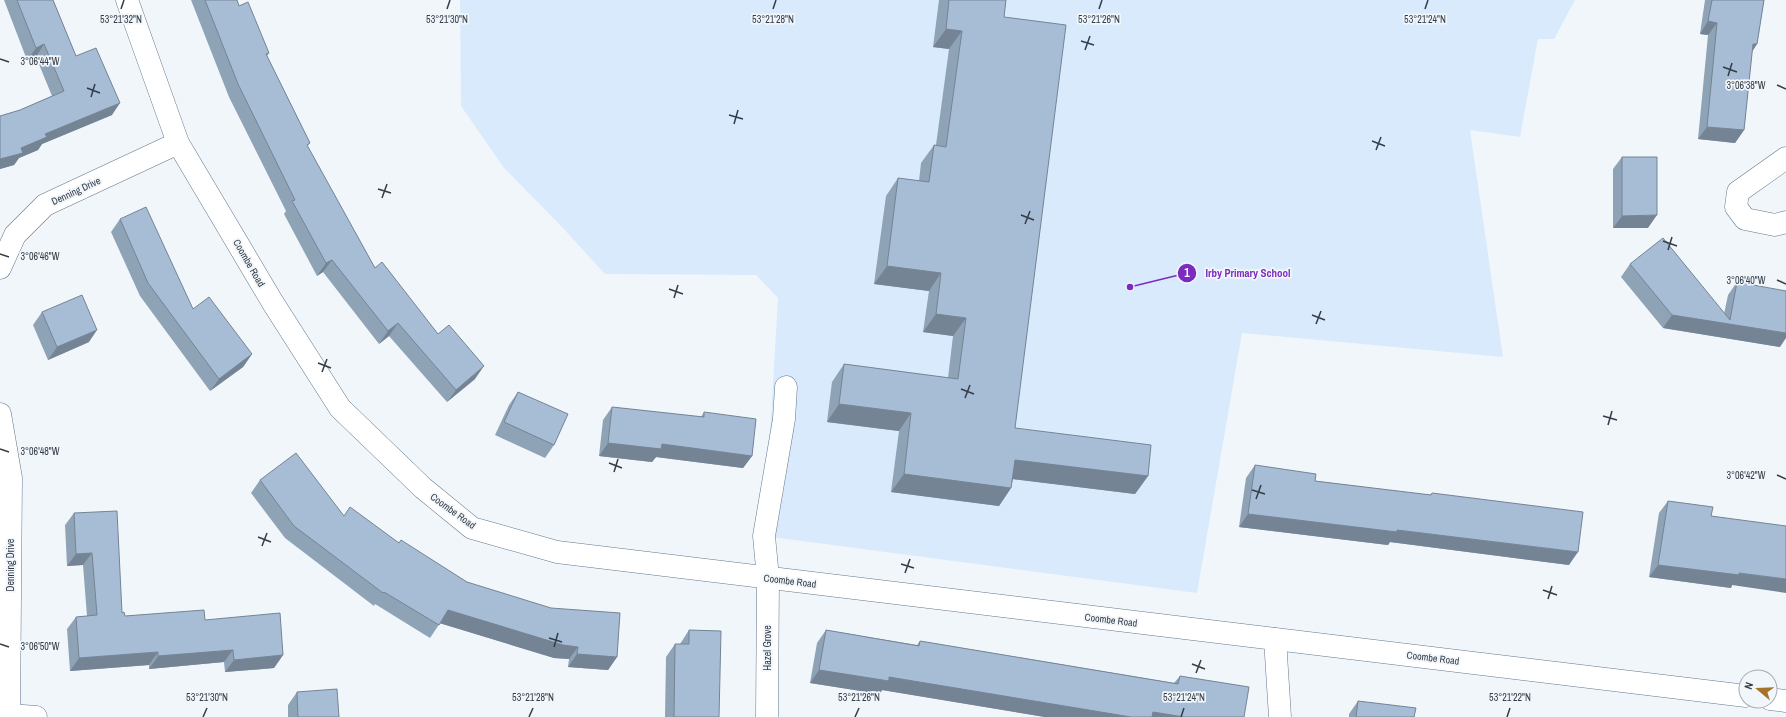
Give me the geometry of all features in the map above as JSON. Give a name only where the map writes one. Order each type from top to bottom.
[{"type":"street","name":"Coombe Road","points":[[127,0],[178,143],[273,303],[340,408],[423,488],[472,528],[557,552],[1738,695]]},
{"type":"street","name":"Denning Drive","points":[[0,268],[15,235],[45,205],[178,143]]},
{"type":"street","points":[[1786,158],[1738,192],[1736,207],[1745,219],[1775,225],[1786,222]]},
{"type":"street","name":"Hazel Grove","points":[[766,717],[768,578],[764,536],[784,419],[786,387]]},
{"type":"street","name":"Denning Drive","points":[[0,414],[11,478],[10,716]]},
{"type":"street","points":[[1275,639],[1280,717]]},
{"type":"street","points":[[10,716],[36,717]]},
{"type":"shaded area","points":[[460,0],[1575,0],[1554,39],[1538,39],[1520,137],[1470,130],[1503,357],[1242,333],[1197,593],[764,536],[778,298],[756,275],[605,274],[562,227],[504,168],[461,106]]},
{"type":"building","points":[[17,0],[53,0],[76,56],[96,48],[120,103],[45,134],[47,137],[21,148],[23,153],[0,159],[0,116],[20,110],[64,91],[44,44],[36,48]]},
{"type":"building","points":[[205,0],[237,0],[239,6],[248,2],[269,53],[266,54],[310,143],[307,145],[375,268],[382,262],[438,334],[449,325],[484,366],[456,390],[398,323],[388,331],[332,260],[326,263],[292,201],[295,200],[238,84]]},
{"type":"building","points":[[949,0],[1006,0],[1004,17],[1066,25],[1015,428],[1151,445],[1148,476],[1015,460],[1011,488],[904,474],[911,413],[839,404],[844,364],[958,379],[966,318],[936,314],[941,273],[887,266],[898,178],[929,182],[934,145],[946,147],[962,31],[946,29]]},
{"type":"building","points":[[1712,0],[1764,0],[1757,44],[1753,44],[1744,130],[1707,127],[1717,23],[1708,21]]},
{"type":"building","points":[[1622,157],[1657,157],[1657,215],[1622,216]]},
{"type":"building","points":[[146,207],[193,309],[209,297],[252,354],[219,379],[148,283],[120,219]]},
{"type":"building","points":[[1663,238],[1730,320],[1737,282],[1786,291],[1786,333],[1672,315],[1630,264]]},
{"type":"building","points":[[82,295],[97,330],[57,347],[42,312]]},
{"type":"building","points":[[518,392],[568,414],[554,445],[504,422]]},
{"type":"building","points":[[612,407],[704,417],[704,412],[756,419],[752,456],[662,444],[661,449],[608,443]]},
{"type":"building","points":[[296,453],[344,516],[350,507],[399,543],[401,540],[467,582],[551,608],[620,613],[617,657],[577,654],[578,647],[563,645],[448,610],[439,625],[384,592],[383,593],[294,526],[260,480]]},
{"type":"building","points":[[1255,465],[1316,474],[1315,481],[1431,495],[1432,493],[1583,512],[1578,552],[1248,514]]},
{"type":"building","points":[[1668,501],[1713,507],[1711,516],[1786,526],[1786,579],[1658,565]]},
{"type":"building","points":[[117,511],[122,613],[124,612],[125,616],[204,610],[205,620],[280,613],[283,655],[234,660],[233,650],[158,656],[158,652],[79,658],[76,617],[97,615],[92,553],[76,554],[74,513]]},
{"type":"building","points":[[689,630],[721,631],[719,717],[674,717],[675,644],[689,644]]},
{"type":"building","points":[[826,630],[919,646],[920,641],[1178,684],[1180,676],[1249,687],[1244,717],[1184,717],[1153,712],[1152,717],[1131,717],[889,677],[889,681],[819,670]]},
{"type":"building","points":[[337,689],[339,717],[298,717],[297,692]]},
{"type":"building","points":[[1358,701],[1416,708],[1414,717],[1356,717]]},
{"type":"place","name":"Irby Primary School","points":[[1130,287]]}]
